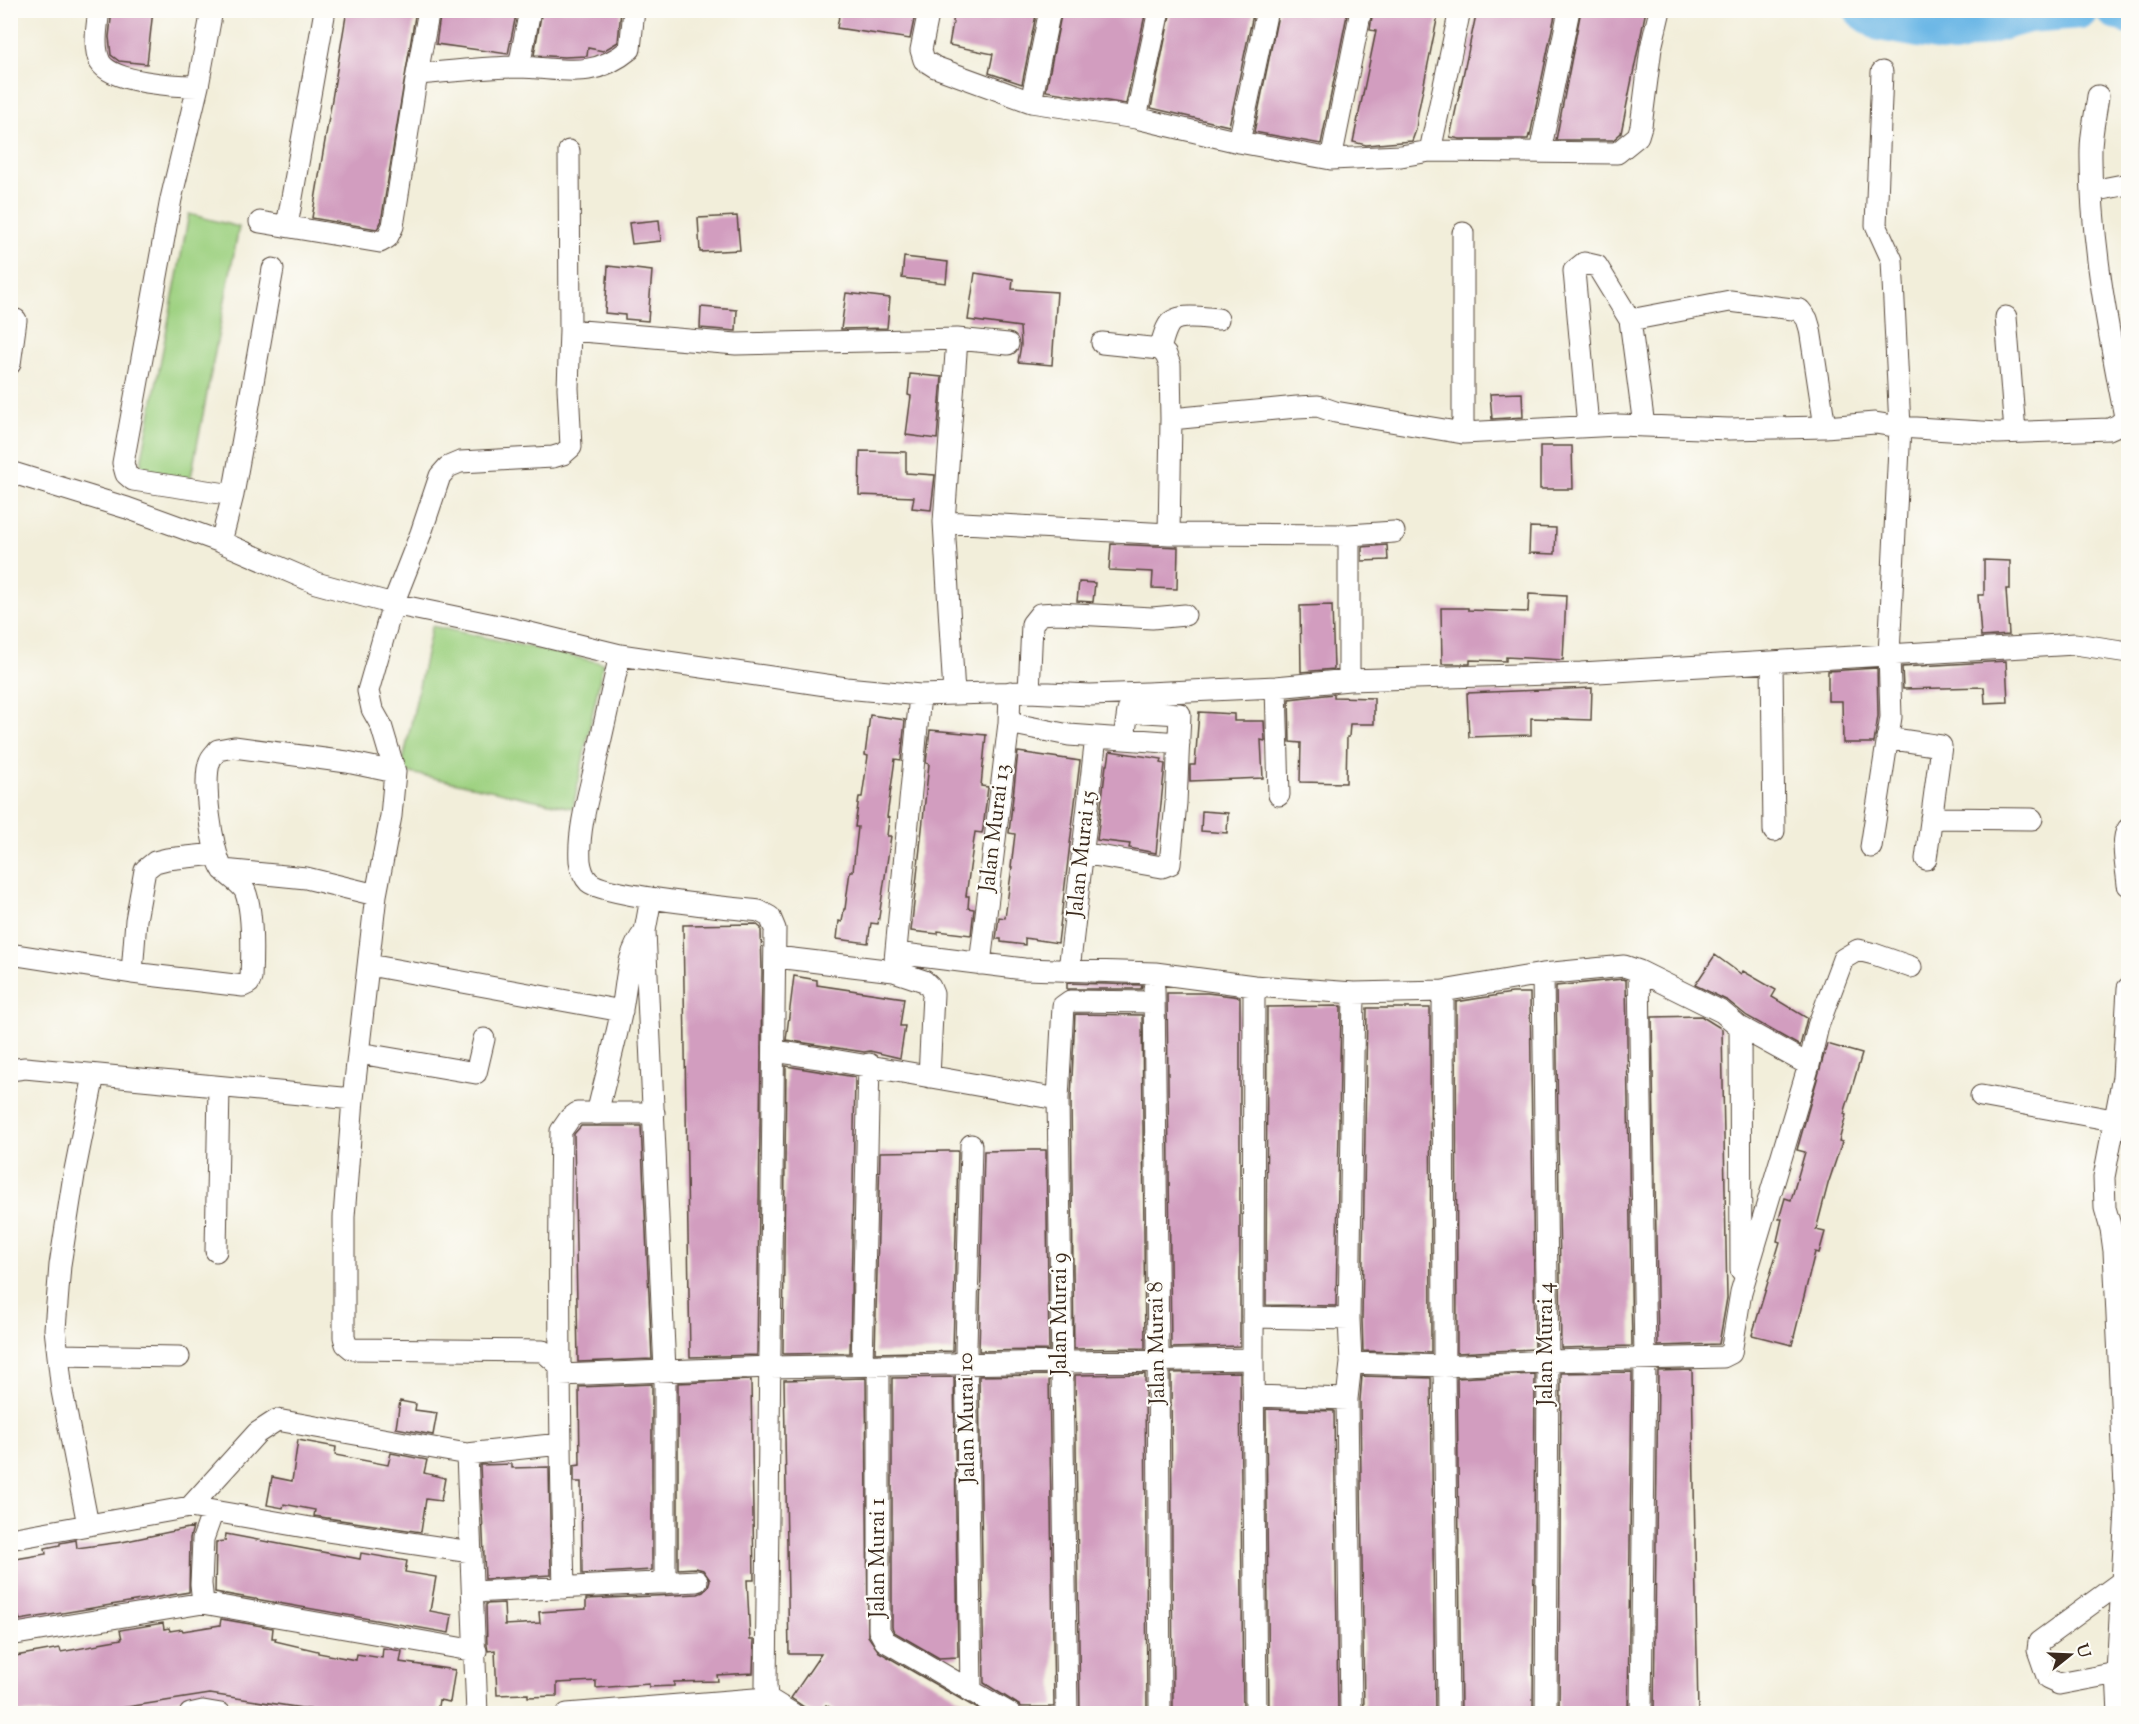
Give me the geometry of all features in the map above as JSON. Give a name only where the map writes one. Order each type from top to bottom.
[{"type":"street","points":[[99,10],[96,41],[101,63],[109,70],[170,86],[198,86]]},
{"type":"street","points":[[212,10],[198,86],[171,199],[123,463],[126,474],[133,480],[233,495]]},
{"type":"street","points":[[287,226],[325,10]]},
{"type":"street","points":[[260,222],[380,242],[387,238],[393,226],[429,10]]},
{"type":"street","points":[[519,68],[530,10]]},
{"type":"street","points":[[417,74],[519,68],[570,72],[601,66],[618,59],[630,49],[634,10]]},
{"type":"street","points":[[929,10],[921,50],[924,60],[935,67],[1031,102],[1136,118],[1239,142],[1331,159],[1401,156],[1430,151],[1617,153],[1638,136],[1651,48],[1660,10]]},
{"type":"street","points":[[1031,102],[1050,10]]},
{"type":"street","points":[[1136,118],[1159,10]]},
{"type":"street","points":[[1239,142],[1267,10]]},
{"type":"street","points":[[1331,159],[1361,10]]},
{"type":"street","points":[[1430,151],[1460,10]]},
{"type":"street","points":[[1540,152],[1569,10]]},
{"type":"street","points":[[1871,847],[1891,717],[1889,655],[1900,427],[1892,260],[1876,225],[1882,72]]},
{"type":"street","points":[[1172,419],[1297,406],[1318,406],[1335,412],[1463,433],[1588,426],[1729,429],[1825,427],[1875,423],[1900,427],[1998,433],[2109,429],[2118,425],[2127,416],[2107,322],[2092,191],[2091,147],[2098,96]]},
{"type":"street","points":[[560,1371],[543,1351],[352,1349],[346,1344],[344,1337],[344,1217],[358,1053],[376,895],[391,816],[395,772],[381,725],[372,709],[368,691],[393,604],[421,534],[440,476],[448,467],[460,462],[553,457],[563,454],[571,447],[568,388],[569,151]]},
{"type":"street","points":[[2092,191],[2128,184]]},
{"type":"street","points":[[1463,233],[1463,433]]},
{"type":"street","points":[[1588,426],[1574,279],[1577,266],[1584,263],[1597,266],[1630,320],[1644,426]]},
{"type":"street","points":[[222,542],[233,495],[273,269]]},
{"type":"street","points":[[1630,320],[1730,301],[1800,310],[1807,319],[1810,329],[1825,427]]},
{"type":"street","points":[[2006,317],[2015,432]]},
{"type":"street","points":[[1160,349],[1172,320],[1178,318],[1218,319]]},
{"type":"street","points":[[10,364],[16,320]]},
{"type":"street","points":[[570,330],[736,344],[957,339],[1008,344]]},
{"type":"street","points":[[954,694],[944,522],[957,339]]},
{"type":"street","points":[[1102,343],[1160,349],[1166,355],[1170,365],[1172,419],[1169,534]]},
{"type":"street","points":[[10,472],[127,508],[222,542],[316,583],[393,604],[513,629],[620,655],[846,688],[920,695],[1020,692],[1090,695],[1276,687],[1348,680],[1581,673],[2075,644],[2128,652]]},
{"type":"street","points":[[944,522],[1169,534],[1349,535],[1394,532]]},
{"type":"street","points":[[1348,680],[1349,535]]},
{"type":"street","name":"Jalan Murai 13","points":[[980,964],[1010,723],[1020,692],[1032,624],[1040,614],[1057,613],[1152,618],[1185,615]]},
{"type":"street","points":[[620,655],[585,808],[580,862],[582,874],[590,884],[651,898],[759,911],[770,917],[775,929],[766,1706]]},
{"type":"street","points":[[1772,662],[1774,831]]},
{"type":"street","points":[[1276,687],[1279,795]]},
{"type":"street","points":[[895,962],[920,695]]},
{"type":"street","points":[[1082,853],[1162,867],[1170,864],[1179,743],[1179,712],[1128,711],[1124,738]]},
{"type":"street","points":[[1010,723],[1069,735],[1179,743]]},
{"type":"street","name":"Jalan Murai 15","points":[[1070,970],[1096,737]]},
{"type":"street","points":[[1887,738],[1941,746],[1926,859]]},
{"type":"street","points":[[10,954],[132,973],[243,986],[249,983],[251,978],[248,904],[244,889],[219,862],[211,831],[207,790],[209,761],[218,750],[234,747],[302,755],[395,772]]},
{"type":"street","points":[[1931,818],[2032,819]]},
{"type":"street","points":[[2128,829],[2124,840],[2128,885]]},
{"type":"street","points":[[132,973],[136,920],[145,870],[155,862],[167,859],[219,862],[306,878],[376,895]]},
{"type":"street","points":[[651,898],[645,931],[665,1370],[665,1583]]},
{"type":"street","points":[[597,1114],[622,1011],[629,962],[637,941],[645,931]]},
{"type":"street","points":[[1351,1363],[1443,1366],[1723,1357],[1731,1353],[1741,1292],[1809,1065],[1818,1026],[1843,959],[1858,950],[1911,967]]},
{"type":"street","points":[[776,957],[1155,973],[1254,986],[1354,993],[1443,991],[1544,974],[1624,966],[1639,971],[1722,1012],[1740,1027],[1809,1065]]},
{"type":"street","points":[[895,962],[924,981],[933,994],[929,1077]]},
{"type":"street","points":[[369,965],[622,1011]]},
{"type":"street","points":[[1639,971],[1645,1360],[1641,1713]]},
{"type":"street","name":"Jalan Murai 8","points":[[1155,973],[1153,1002],[1160,1713]]},
{"type":"street","name":"Jalan Murai 4","points":[[1544,974],[1548,1361],[1546,1713]]},
{"type":"street","points":[[1254,986],[1253,1359],[1256,1713]]},
{"type":"street","points":[[2119,1713],[2121,1582],[2126,1509],[2121,1251],[2105,1208],[2104,1176],[2113,1120],[2126,1077],[2128,988]]},
{"type":"street","points":[[1443,991],[1443,1366],[1448,1713]]},
{"type":"street","points":[[1351,1713],[1347,1399],[1351,1363],[1349,1319],[1354,993]]},
{"type":"street","name":"Jalan Murai 9","points":[[1067,1713],[1058,1099],[1062,1015],[1065,1004],[1070,1001],[1153,1002]]},
{"type":"street","points":[[1740,1027],[1741,1292]]},
{"type":"street","points":[[358,1053],[476,1073],[484,1039]]},
{"type":"street","points":[[774,1051],[869,1065],[1058,1099]]},
{"type":"street","name":"Jalan Murai 1","points":[[869,1065],[870,1365],[879,1630],[885,1641],[1011,1713]]},
{"type":"street","points":[[10,1070],[25,1068],[354,1099]]},
{"type":"street","points":[[88,1525],[62,1391],[55,1329],[60,1266],[74,1175],[94,1075]]},
{"type":"street","points":[[216,1251],[219,1087]]},
{"type":"street","points":[[1982,1096],[2113,1120]]},
{"type":"street","points":[[564,1587],[560,1444],[561,1131],[570,1118],[577,1113],[654,1113]]},
{"type":"street","name":"Jalan Murai 10","points":[[971,1692],[967,1364],[972,1145]]},
{"type":"street","points":[[1253,1317],[1349,1319]]},
{"type":"street","points":[[58,1355],[179,1357]]},
{"type":"street","points":[[560,1371],[1253,1359]]},
{"type":"street","points":[[1254,1396],[1347,1399]]},
{"type":"street","points":[[190,1507],[257,1433],[277,1420],[467,1454],[560,1444]]},
{"type":"street","points":[[467,1454],[477,1713]]},
{"type":"street","points":[[10,1539],[190,1507],[327,1531],[471,1552]]},
{"type":"street","points":[[203,1603],[201,1584],[203,1539],[213,1511]]},
{"type":"street","points":[[473,1592],[697,1581]]},
{"type":"street","points":[[2118,1673],[2059,1684],[2048,1679],[2038,1650],[2039,1642],[2121,1582]]},
{"type":"street","points":[[10,1635],[203,1603],[476,1651]]},
{"type":"street","points":[[567,1713],[766,1706],[793,1713]]},
{"type":"street","points":[[190,1713],[203,1711],[221,1713]]},
{"type":"green space","points":[[189,214],[239,227],[190,482],[144,473],[141,463]]},
{"type":"green space","points":[[432,626],[603,663],[573,808],[401,771]]},
{"type":"building","points":[[112,10],[153,10],[147,64],[119,61],[111,55],[109,37]]},
{"type":"building","points":[[347,10],[416,10],[381,222],[377,229],[312,218]]},
{"type":"building","points":[[441,10],[517,10],[508,54],[436,44]]},
{"type":"building","points":[[542,10],[621,10],[618,42],[603,51],[588,48],[587,56],[534,55]]},
{"type":"building","points":[[840,10],[916,10],[910,39],[837,28]]},
{"type":"building","points":[[955,10],[1037,10],[1022,84],[989,73],[993,54],[949,45]]},
{"type":"building","points":[[1062,10],[1146,10],[1126,104],[1046,91]]},
{"type":"building","points":[[1171,10],[1254,10],[1229,126],[1151,108]]},
{"type":"building","points":[[1279,10],[1348,10],[1321,144],[1254,132]]},
{"type":"building","points":[[1373,10],[1439,10],[1412,141],[1366,145],[1353,142],[1376,31],[1370,30]]},
{"type":"building","points":[[1477,10],[1556,10],[1528,139],[1450,137]]},
{"type":"building","points":[[1581,10],[1646,10],[1621,133],[1613,140],[1556,140]]},
{"type":"building","points":[[737,216],[740,250],[700,252],[698,218]]},
{"type":"building","points":[[659,220],[661,241],[632,244],[629,223]]},
{"type":"building","points":[[904,257],[948,262],[946,283],[902,278]]},
{"type":"building","points":[[608,266],[652,271],[648,321],[625,319],[625,315],[605,313]]},
{"type":"building","points":[[975,273],[1013,279],[1012,289],[1057,292],[1052,365],[1018,362],[1021,345],[1020,327],[968,320]]},
{"type":"building","points":[[846,293],[890,298],[887,328],[841,329]]},
{"type":"building","points":[[701,307],[737,310],[736,331],[700,328]]},
{"type":"building","points":[[910,374],[942,377],[937,439],[906,435],[911,396],[908,395]]},
{"type":"building","points":[[1522,393],[1523,417],[1492,419],[1490,394]]},
{"type":"building","points":[[1540,446],[1572,446],[1573,489],[1540,489]]},
{"type":"building","points":[[860,451],[906,452],[906,473],[935,475],[931,510],[912,508],[914,497],[859,495]]},
{"type":"building","points":[[1530,527],[1556,528],[1555,554],[1529,553]]},
{"type":"building","points":[[1111,544],[1178,547],[1177,589],[1152,588],[1153,572],[1109,570]]},
{"type":"building","points":[[1387,545],[1388,560],[1362,561],[1362,547]]},
{"type":"building","points":[[1984,560],[2010,561],[2010,589],[2006,589],[2009,635],[1981,637],[1978,595],[1984,595]]},
{"type":"building","points":[[1079,582],[1095,583],[1093,602],[1077,601]]},
{"type":"building","points":[[1529,594],[1566,596],[1563,660],[1506,657],[1506,661],[1470,660],[1470,664],[1442,664],[1441,608],[1528,612]]},
{"type":"building","points":[[1332,605],[1334,669],[1301,672],[1300,606]]},
{"type":"building","points":[[2006,661],[2008,702],[1985,703],[1984,687],[1903,689],[1902,667]]},
{"type":"building","points":[[1877,668],[1878,716],[1874,743],[1843,743],[1842,701],[1828,701],[1828,671]]},
{"type":"building","points":[[1592,688],[1591,720],[1531,718],[1531,735],[1469,737],[1467,693]]},
{"type":"building","points":[[1334,694],[1334,697],[1374,698],[1374,724],[1350,724],[1349,737],[1347,737],[1346,783],[1300,782],[1301,743],[1290,742],[1289,699]]},
{"type":"building","points":[[1199,712],[1234,714],[1234,721],[1264,721],[1265,741],[1261,740],[1263,778],[1190,781],[1190,765],[1195,765]]},
{"type":"building","points":[[870,715],[905,720],[901,760],[895,759],[887,817],[889,818],[887,836],[891,836],[878,924],[871,923],[868,943],[837,939],[839,921],[842,922],[845,909],[850,871],[853,871],[858,827],[855,827],[868,756],[865,755]]},
{"type":"building","points":[[930,730],[986,735],[981,786],[988,787],[983,829],[982,833],[975,832],[966,896],[969,896],[968,908],[974,909],[971,935],[911,931],[929,764],[926,763]]},
{"type":"building","points":[[1110,751],[1162,759],[1161,763],[1165,764],[1156,853],[1129,848],[1130,844],[1097,840],[1106,765],[1108,765]]},
{"type":"building","points":[[1018,752],[1080,761],[1058,943],[1025,938],[1025,945],[1001,942],[1001,939],[996,939],[999,917],[1005,918],[1012,867],[1015,834],[1009,833]]},
{"type":"building","points":[[1202,811],[1228,813],[1227,833],[1201,831]]},
{"type":"building","points":[[756,924],[761,928],[762,973],[757,1355],[690,1357],[683,925]]},
{"type":"building","points":[[1715,955],[1741,974],[1743,971],[1776,990],[1772,997],[1807,1018],[1800,1046],[1747,1016],[1728,1001],[1695,985]]},
{"type":"building","points":[[794,976],[817,980],[817,985],[904,998],[900,1026],[905,1026],[900,1058],[870,1051],[786,1040]]},
{"type":"building","points":[[1626,980],[1632,1346],[1561,1348],[1556,986]]},
{"type":"building","points":[[1067,983],[1142,985],[1141,989],[1067,989]]},
{"type":"building","points":[[1167,993],[1207,993],[1240,997],[1240,1346],[1171,1348]]},
{"type":"building","points":[[1512,993],[1530,993],[1535,1349],[1457,1353],[1456,1002]]},
{"type":"building","points":[[1341,1006],[1336,1306],[1266,1305],[1267,1007]]},
{"type":"building","points":[[1367,1008],[1430,1008],[1431,1353],[1363,1351]]},
{"type":"building","points":[[1075,1014],[1142,1015],[1145,1348],[1074,1349],[1071,1099]]},
{"type":"building","points":[[1701,1016],[1722,1029],[1727,1298],[1719,1344],[1658,1346],[1652,1017]]},
{"type":"building","points":[[1827,1044],[1862,1054],[1844,1114],[1846,1115],[1839,1141],[1842,1142],[1816,1230],[1825,1232],[1819,1253],[1815,1252],[1792,1345],[1752,1335],[1780,1242],[1777,1241],[1782,1219],[1779,1219],[1785,1198],[1791,1200],[1805,1152],[1797,1150]]},
{"type":"building","points":[[786,1066],[855,1077],[850,1353],[783,1354]]},
{"type":"building","points":[[581,1126],[641,1126],[652,1359],[578,1362],[574,1134]]},
{"type":"building","points":[[1046,1150],[1049,1350],[979,1351],[984,1151]]},
{"type":"building","points":[[958,1151],[953,1351],[875,1353],[880,1152]]},
{"type":"building","points":[[1692,1370],[1698,1713],[1654,1713],[1658,1371]]},
{"type":"building","points":[[1240,1372],[1243,1713],[1173,1713],[1171,1373]]},
{"type":"building","points":[[1632,1372],[1628,1713],[1559,1713],[1561,1373]]},
{"type":"building","points":[[1145,1374],[1147,1713],[1080,1713],[1075,1375]]},
{"type":"building","points":[[1535,1374],[1533,1713],[1461,1713],[1457,1378]]},
{"type":"building","points":[[1049,1375],[1054,1707],[1022,1707],[984,1683],[979,1376]]},
{"type":"building","points":[[1362,1376],[1431,1378],[1435,1713],[1364,1713],[1360,1400]]},
{"type":"building","points":[[954,1377],[958,1657],[939,1658],[894,1632],[892,1627],[892,1378]]},
{"type":"building","points":[[866,1378],[868,1636],[879,1652],[985,1713],[839,1713],[826,1705],[820,1713],[813,1713],[791,1698],[821,1654],[789,1654],[784,1380]]},
{"type":"building","points":[[751,1380],[754,1580],[747,1580],[750,1640],[754,1640],[753,1673],[717,1675],[718,1681],[674,1682],[674,1686],[649,1687],[649,1684],[596,1688],[596,1681],[557,1683],[557,1696],[497,1695],[495,1650],[488,1651],[487,1645],[486,1604],[504,1603],[505,1625],[540,1623],[539,1612],[586,1609],[586,1599],[698,1594],[708,1587],[710,1580],[703,1570],[678,1569],[678,1383]]},
{"type":"building","points":[[652,1384],[652,1570],[582,1574],[581,1482],[574,1482],[574,1466],[580,1465],[579,1387]]},
{"type":"building","points":[[400,1401],[416,1404],[415,1410],[437,1413],[433,1435],[396,1428]]},
{"type":"building","points":[[1266,1409],[1334,1411],[1338,1713],[1269,1713]]},
{"type":"building","points":[[298,1440],[336,1447],[335,1455],[388,1465],[391,1453],[427,1460],[424,1473],[445,1478],[441,1501],[426,1499],[421,1532],[314,1516],[315,1510],[284,1504],[283,1508],[267,1505],[272,1477],[292,1481]]},
{"type":"building","points":[[512,1464],[512,1468],[549,1467],[551,1575],[485,1579],[480,1465]]},
{"type":"building","points":[[193,1527],[190,1538],[189,1592],[20,1620],[19,1617],[10,1619],[10,1560],[46,1554],[45,1548],[76,1540],[77,1548],[122,1542]]},
{"type":"building","points":[[226,1534],[360,1559],[361,1553],[407,1561],[405,1572],[436,1577],[430,1611],[452,1615],[449,1633],[215,1592],[216,1542],[225,1541]]},
{"type":"building","points":[[221,1619],[273,1628],[272,1638],[276,1638],[275,1641],[318,1651],[318,1653],[356,1660],[357,1654],[382,1658],[383,1648],[402,1651],[400,1662],[455,1670],[450,1702],[439,1700],[437,1713],[335,1713],[210,1694],[89,1713],[15,1713],[10,1688],[10,1657],[60,1648],[61,1652],[99,1645],[99,1643],[122,1639],[120,1630],[163,1623],[164,1629],[169,1628],[170,1631],[182,1629],[183,1631],[220,1625]]},
{"type":"waterway","points":[[1863,10],[1880,22],[1954,35],[2028,14],[2080,10]]},
{"type":"waterway","points":[[2115,10],[2128,15]]}]
